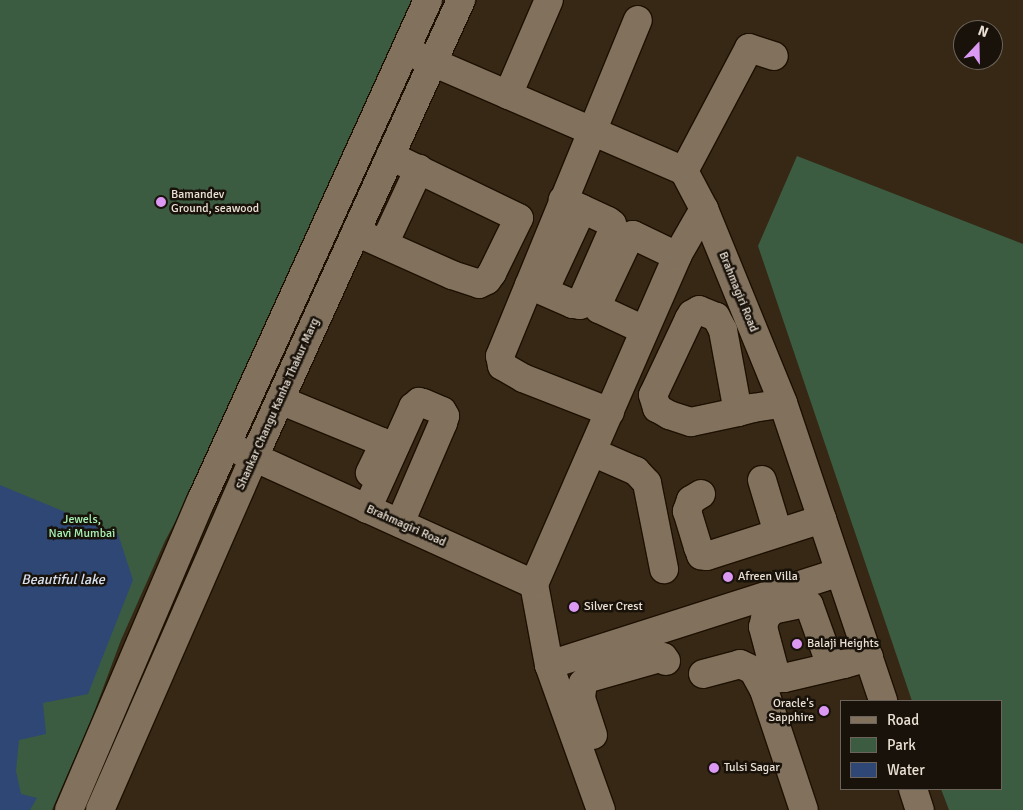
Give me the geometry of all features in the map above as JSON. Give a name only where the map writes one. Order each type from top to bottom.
[{"type":"street","points":[[68,810],[227,446],[428,0]]},
{"type":"street","name":"Shankar Changu Kanha Thakur Marg","points":[[100,810],[254,457],[461,0]]},
{"type":"street","points":[[450,26],[476,0]]},
{"type":"street","points":[[508,95],[549,0]]},
{"type":"street","points":[[623,401],[523,378],[502,366],[500,356],[536,288],[572,205],[591,132],[638,20]]},
{"type":"street","points":[[406,51],[684,171],[749,48],[774,56]]},
{"type":"street","points":[[390,156],[549,234]]},
{"type":"street","points":[[384,244],[419,169]]},
{"type":"street","name":"Brahmagiri Road","points":[[684,171],[704,209],[783,402],[884,700]]},
{"type":"street","points":[[536,288],[549,234],[572,205]]},
{"type":"street","points":[[536,288],[577,306],[580,304],[613,230],[612,224],[608,221],[572,205]]},
{"type":"street","points":[[618,810],[601,794],[548,665],[534,584],[592,452],[623,401],[638,327],[670,252],[704,209]]},
{"type":"street","points":[[356,232],[452,275],[479,284],[487,280],[492,273],[518,218]]},
{"type":"street","points":[[638,327],[599,309],[601,297],[630,236],[634,235],[670,252]]},
{"type":"street","points":[[280,400],[382,442],[383,446],[362,506]]},
{"type":"street","points":[[362,506],[413,407],[419,402],[436,408],[442,411],[445,416],[443,423],[400,523]]},
{"type":"street","points":[[738,412],[783,402]]},
{"type":"street","name":"Brahmagiri Road","points":[[227,446],[534,584]]},
{"type":"street","points":[[592,452],[636,471],[647,484],[657,512],[664,569]]},
{"type":"street","points":[[762,480],[778,533]]},
{"type":"street","points":[[701,494],[691,500],[687,511],[701,555],[706,556],[822,519]]},
{"type":"street","points":[[548,665],[757,606],[840,572]]},
{"type":"street","points":[[601,794],[581,696],[583,683],[589,678],[663,657],[666,661]]},
{"type":"street","points":[[831,666],[869,657]]},
{"type":"street","points":[[703,674],[740,664],[753,670],[764,690],[804,810]]},
{"type":"street","points":[[783,810],[791,769]]},
{"type":"street","points":[[913,790],[920,810]]},
{"type":"green space","name":"Bamandev Ground, seawood","points":[[0,0],[412,0],[198,479],[165,541],[121,640],[90,723],[52,810],[0,810]]},
{"type":"green space","points":[[797,156],[1023,244],[1023,810],[949,810],[941,790],[1003,790],[1003,700],[912,700],[758,246]]},
{"type":"water","name":"Beautiful lake","points":[[0,485],[118,534],[133,580],[88,694],[43,703],[46,734],[19,740],[16,771],[21,794],[37,798],[30,810],[0,810]]},
{"type":"place","name":"Bamandev Ground, seawood","points":[[161,202]]},
{"type":"place","name":"Afreen Villa","points":[[728,577]]},
{"type":"place","name":"Silver Crest","points":[[574,607]]},
{"type":"place","name":"Balaji Heights","points":[[797,644]]},
{"type":"place","name":"Oracle's Sapphire","points":[[824,711]]},
{"type":"place","name":"Tulsi Sagar","points":[[714,768]]},
{"type":"park label","name":"Jewels, Navi Mumbai","points":[[82,527]]}]
